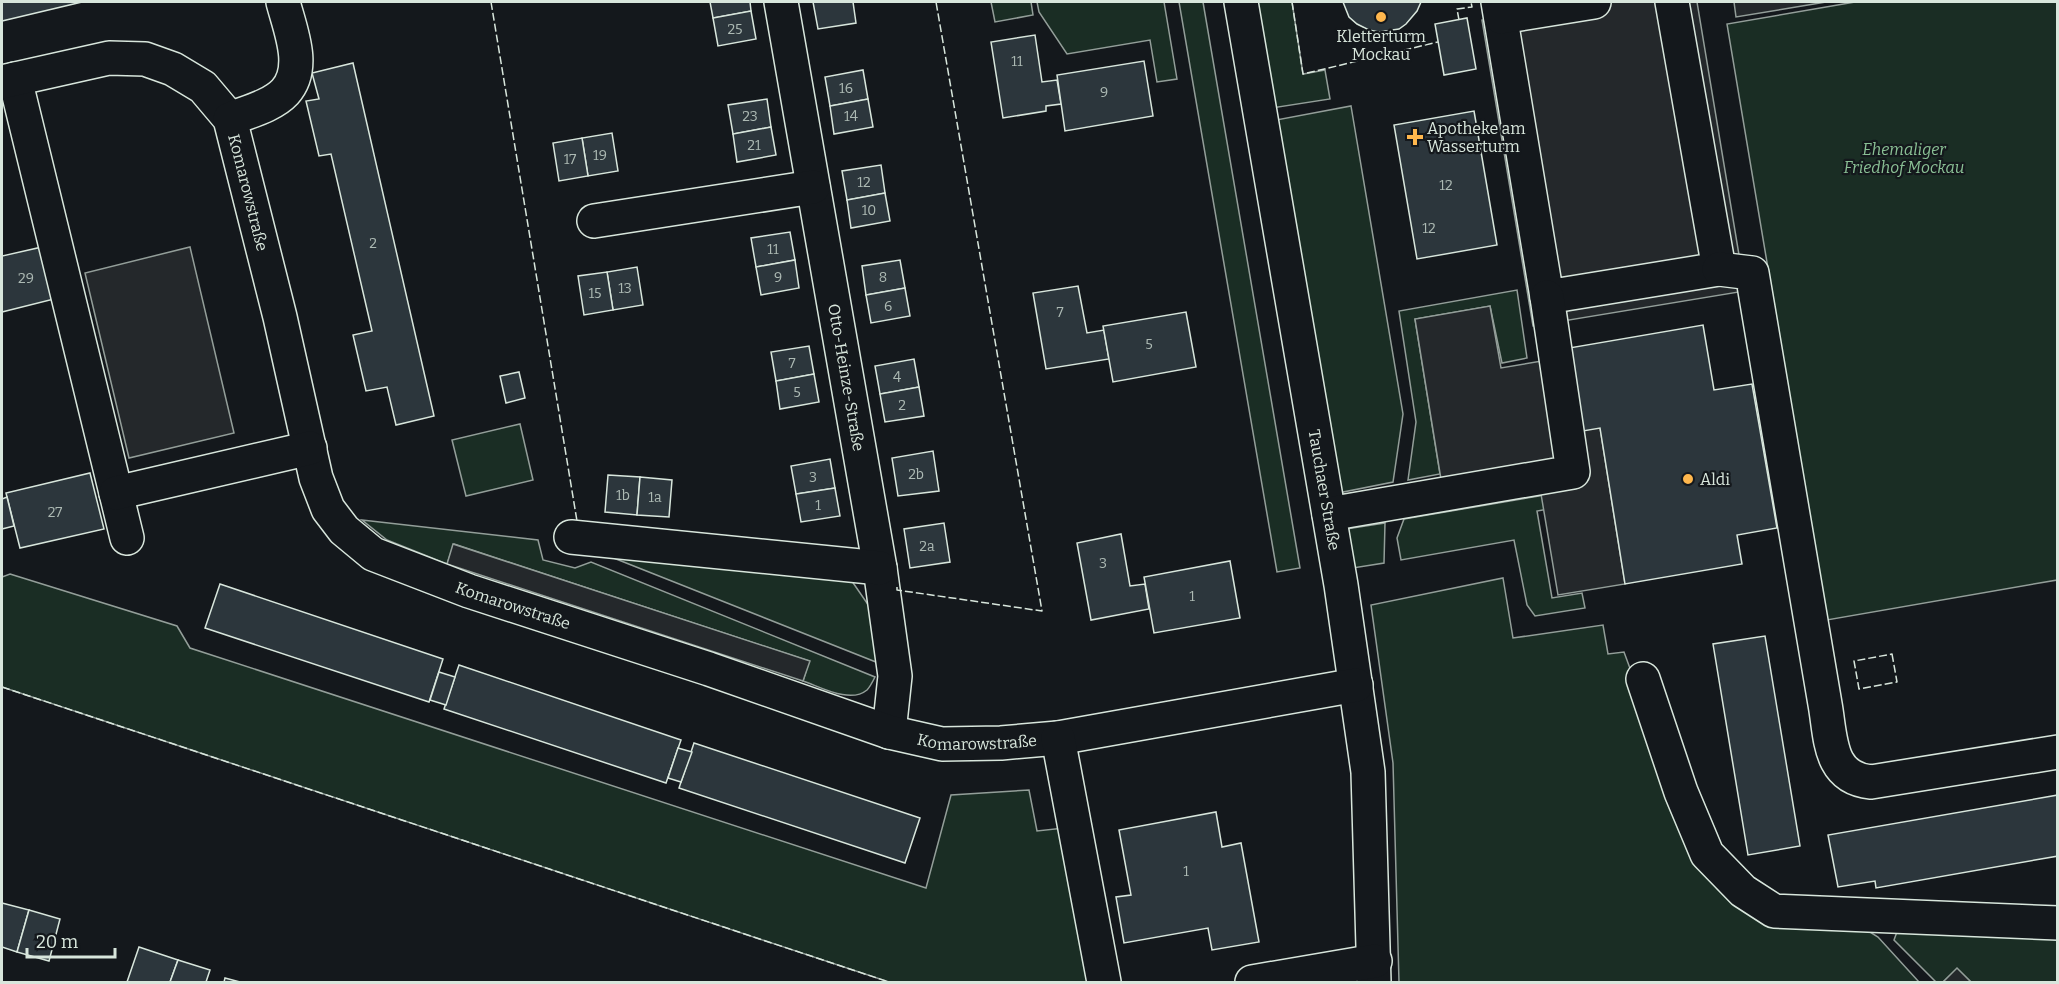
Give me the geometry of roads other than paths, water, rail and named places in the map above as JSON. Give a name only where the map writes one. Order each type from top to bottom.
[{"type":"street","points":[[230,119],[266,104],[284,93],[295,76],[295,50],[283,2]]},
{"type":"street","name":"Otto-Heinze-Straße","points":[[781,2],[880,568],[895,675],[889,732]]},
{"type":"street","name":"Tauchaer Straße","points":[[1241,2],[1329,514],[1368,772],[1374,972]]},
{"type":"street","points":[[1329,514],[1573,472],[1500,9],[1594,2]]},
{"type":"street","points":[[1672,2],[1719,269]]},
{"type":"street","name":"Komarowstraße","points":[[8,81],[109,58],[145,59],[173,69],[203,87],[230,119],[280,317],[316,478],[328,509],[344,530],[373,554],[469,591],[709,669],[889,732],[942,744],[1001,743],[1058,738],[1356,685]]},
{"type":"street","points":[[8,81],[128,538]]},
{"type":"street","points":[[594,221],[813,187]]},
{"type":"street","points":[[1547,297],[1719,269],[1752,273],[1824,704],[1834,755],[1839,767],[1847,775],[1859,781],[1871,782],[2058,752]]},
{"type":"street","points":[[116,493],[310,448]]},
{"type":"street","points":[[571,537],[880,568]]},
{"type":"street","points":[[1643,679],[1681,792],[1707,854],[1743,891],[1774,911],[2058,923]]},
{"type":"street","points":[[1058,738],[1104,982]]},
{"type":"street","points":[[1252,982],[1374,972]]},
{"type":"place","name":"Kletterturm Mockau","points":[[1381,17]]},
{"type":"place","name":"Apotheke am Wasserturm","points":[[1415,137]]},
{"type":"place","name":"Aldi","points":[[1688,479]]},
{"type":"park label","name":"Ehemaliger Friedhof Mockau","points":[[1904,158]]}]
